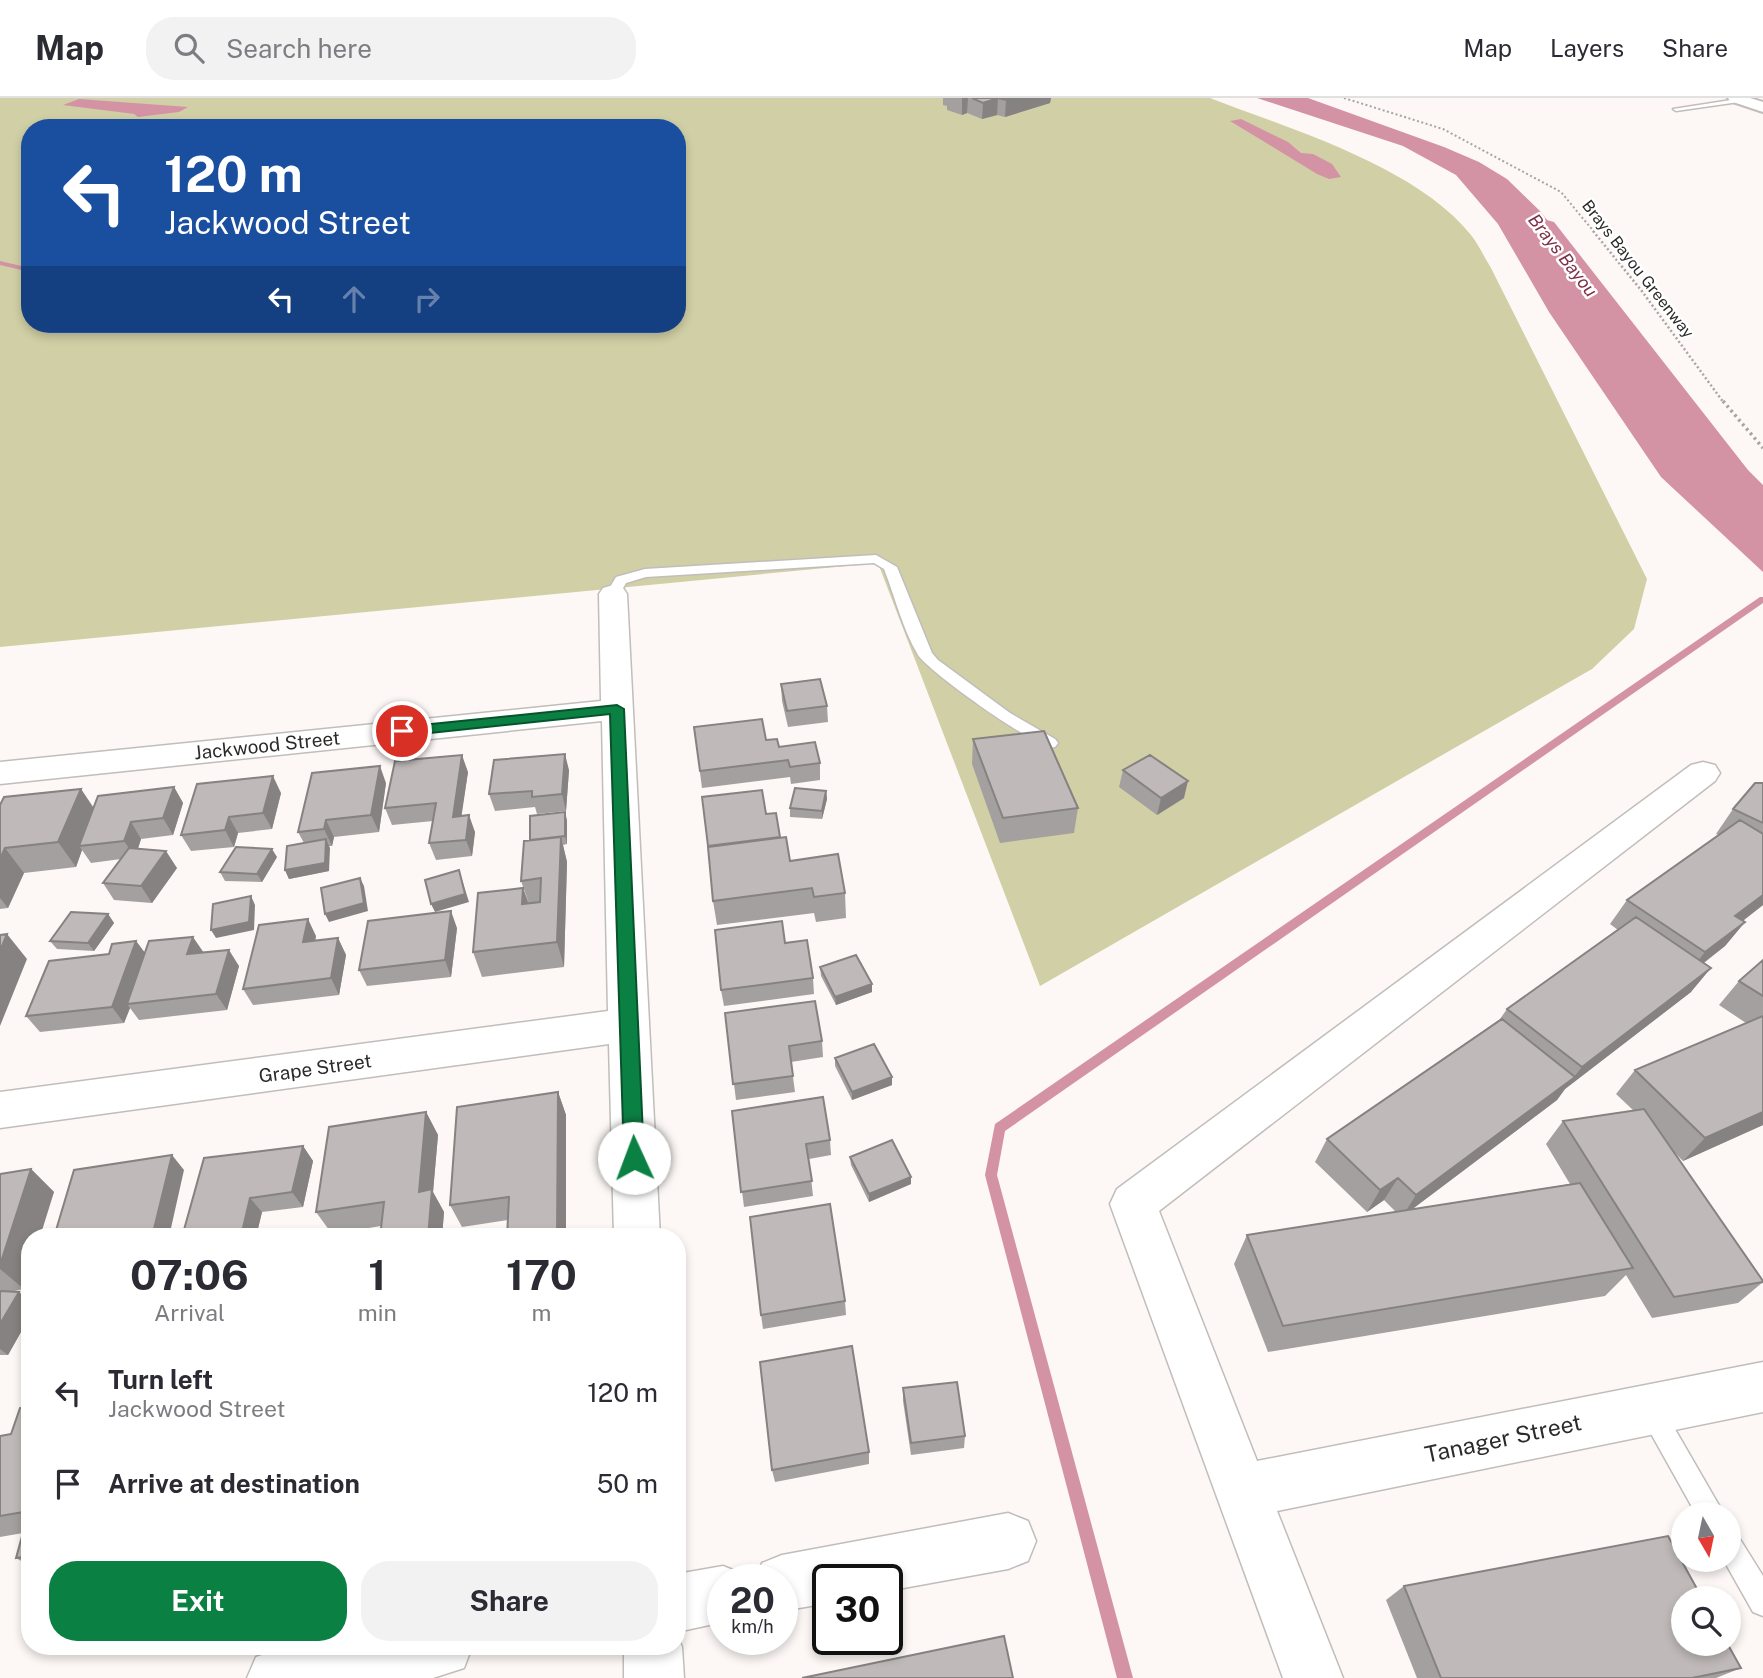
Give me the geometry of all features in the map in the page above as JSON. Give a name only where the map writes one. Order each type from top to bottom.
[{"type":"street","points":[[1739,99],[1763,107]]},
{"type":"street","points":[[613,594],[637,1228]]},
{"type":"street","name":"Jackwood Street","points":[[0,773],[617,709]]},
{"type":"street","points":[[1313,1678],[1133,1204],[1703,773]]},
{"type":"street","name":"Grape Street","points":[[0,1110],[629,1025]]},
{"type":"street","name":"Tanager Street","points":[[1244,1491],[1763,1387]]},
{"type":"street","points":[[798,1580],[1008,1541]]},
{"type":"street","points":[[686,1600],[707,1597]]},
{"type":"street","points":[[277,1678],[400,1655]]},
{"type":"street","points":[[653,1655],[654,1678]]},
{"type":"lane","points":[[1676,109],[1739,99]]},
{"type":"lane","points":[[613,594],[621,580],[638,574],[876,559],[890,567],[925,654],[933,663],[1004,716],[1050,743]]},
{"type":"lane","points":[[1648,1409],[1704,1502]]},
{"type":"lane","points":[[1741,1565],[1763,1602]]},
{"type":"path","name":"Brays Bayou Greenway","points":[[1344,98],[1443,129],[1560,192],[1641,290],[1734,417],[1763,448]]},
{"type":"shaded area","points":[[0,98],[1210,98],[1350,152],[1385,170],[1418,189],[1447,211],[1471,235],[1491,268],[1647,579],[1634,629],[1592,669],[1040,986],[878,563],[0,647]]},
{"type":"water","points":[[1257,98],[1308,98],[1444,147],[1479,162],[1507,179],[1540,211],[1566,244],[1622,347],[1725,469],[1763,497],[1763,572],[1661,477],[1549,312],[1498,224],[1456,175],[1403,146]]},
{"type":"water","points":[[79,99],[188,107],[179,112],[138,117],[134,114],[63,105]]},
{"type":"water","points":[[1241,119],[1288,142],[1301,153],[1313,154],[1332,164],[1341,177],[1329,179],[1317,174],[1230,121]]},
{"type":"building","points":[[972,98],[998,98],[983,103]]},
{"type":"building","points":[[820,679],[827,706],[787,711],[781,684]]},
{"type":"building","points":[[762,719],[766,740],[777,739],[779,747],[815,742],[820,763],[790,767],[788,760],[700,771],[694,727]]},
{"type":"building","points":[[1044,731],[1078,808],[1003,818],[973,739]]},
{"type":"building","points":[[565,754],[562,794],[532,797],[532,791],[489,794],[494,760]]},
{"type":"building","points":[[462,755],[453,817],[469,815],[466,840],[429,843],[436,803],[385,808],[395,761]]},
{"type":"building","points":[[1150,755],[1188,781],[1161,798],[1123,770]]},
{"type":"building","points":[[380,766],[371,815],[326,820],[324,829],[298,832],[312,773]]},
{"type":"building","points":[[273,776],[263,813],[229,817],[225,830],[181,835],[197,784]]},
{"type":"building","points":[[1755,783],[1763,783],[1763,823],[1733,809]]},
{"type":"building","points":[[174,787],[163,818],[131,822],[124,841],[79,846],[98,796]]},
{"type":"building","points":[[795,788],[826,791],[822,811],[790,808]]},
{"type":"building","points":[[81,789],[58,842],[5,848],[0,859],[0,805],[4,797]]},
{"type":"building","points":[[762,790],[766,814],[776,813],[780,837],[708,846],[702,797]]},
{"type":"building","points":[[565,812],[565,836],[530,840],[530,816]]},
{"type":"building","points":[[1740,820],[1763,834],[1763,895],[1735,916],[1745,922],[1705,952],[1627,900]]},
{"type":"building","points":[[561,837],[557,942],[473,952],[478,893],[523,888],[522,904],[540,902],[541,878],[521,881],[524,841]]},
{"type":"building","points":[[786,837],[790,861],[838,854],[845,893],[814,897],[812,888],[713,901],[708,847]]},
{"type":"building","points":[[326,839],[325,863],[285,870],[287,846]]},
{"type":"building","points":[[236,847],[272,849],[257,874],[220,872]]},
{"type":"building","points":[[129,848],[166,851],[141,886],[103,883]]},
{"type":"building","points":[[459,870],[465,894],[431,904],[425,880]]},
{"type":"building","points":[[360,878],[364,903],[325,914],[321,888]]},
{"type":"building","points":[[251,896],[249,922],[211,930],[213,904]]},
{"type":"building","points":[[451,911],[445,960],[359,970],[368,921]]},
{"type":"building","points":[[71,912],[108,914],[88,943],[50,941]]},
{"type":"building","points":[[1636,917],[1711,968],[1582,1067],[1507,1009]]},
{"type":"building","points":[[308,919],[303,942],[338,938],[331,978],[243,989],[259,925]]},
{"type":"building","points":[[782,921],[785,943],[807,940],[813,978],[721,990],[715,930]]},
{"type":"building","points":[[7,934],[0,951],[0,935]]},
{"type":"building","points":[[193,937],[187,954],[229,950],[216,994],[127,1004],[149,941]]},
{"type":"building","points":[[136,941],[112,1007],[26,1016],[49,961],[109,954],[112,944]]},
{"type":"building","points":[[856,955],[872,984],[835,997],[820,967]]},
{"type":"building","points":[[1763,960],[1763,996],[1739,981]]},
{"type":"building","points":[[815,1001],[822,1041],[789,1046],[793,1076],[733,1084],[725,1013]]},
{"type":"building","points":[[1763,1016],[1763,1112],[1705,1138],[1635,1070]]},
{"type":"building","points":[[1502,1019],[1575,1077],[1416,1195],[1398,1178],[1380,1190],[1327,1139]]},
{"type":"building","points":[[874,1044],[892,1077],[852,1092],[835,1058]]},
{"type":"building","points":[[558,1092],[557,1228],[507,1228],[509,1197],[450,1205],[457,1107]]},
{"type":"building","points":[[823,1097],[830,1140],[806,1144],[812,1181],[741,1192],[732,1111]]},
{"type":"building","points":[[1644,1109],[1763,1282],[1674,1297],[1563,1121]]},
{"type":"building","points":[[426,1112],[419,1192],[432,1189],[429,1228],[381,1228],[384,1202],[316,1212],[329,1127]]},
{"type":"building","points":[[892,1140],[911,1177],[869,1194],[850,1157]]},
{"type":"building","points":[[303,1146],[292,1192],[250,1198],[243,1228],[185,1228],[204,1158]]},
{"type":"building","points":[[172,1155],[154,1228],[57,1228],[74,1170]]},
{"type":"building","points":[[31,1169],[0,1265],[0,1174]]},
{"type":"building","points":[[1580,1183],[1633,1268],[1283,1326],[1247,1235]]},
{"type":"building","points":[[830,1204],[845,1301],[761,1315],[750,1217]]},
{"type":"building","points":[[0,1291],[19,1292],[0,1324]]},
{"type":"building","points":[[852,1346],[869,1452],[772,1470],[760,1362]]},
{"type":"building","points":[[957,1382],[965,1436],[911,1443],[903,1388]]},
{"type":"building","points":[[20,1408],[21,1512],[0,1516],[0,1436],[11,1434]]},
{"type":"building","points":[[1668,1536],[1671,1541],[1671,1572],[1688,1572],[1695,1586],[1671,1586],[1671,1656],[1734,1656],[1741,1668],[1692,1678],[1441,1678],[1404,1586]]},
{"type":"building","points":[[21,1540],[21,1557],[16,1558]]},
{"type":"building","points":[[1004,1636],[1013,1678],[802,1678]]},
{"type":"waterway","name":"Brays Bayou","points":[[1543,228],[1733,479],[1763,510]]},
{"type":"waterway","points":[[0,263],[21,268]]},
{"type":"waterway","points":[[1125,1678],[991,1175],[999,1128],[1763,599]]},
{"type":"route","points":[[402,731],[617,709],[634,1158]]}]
